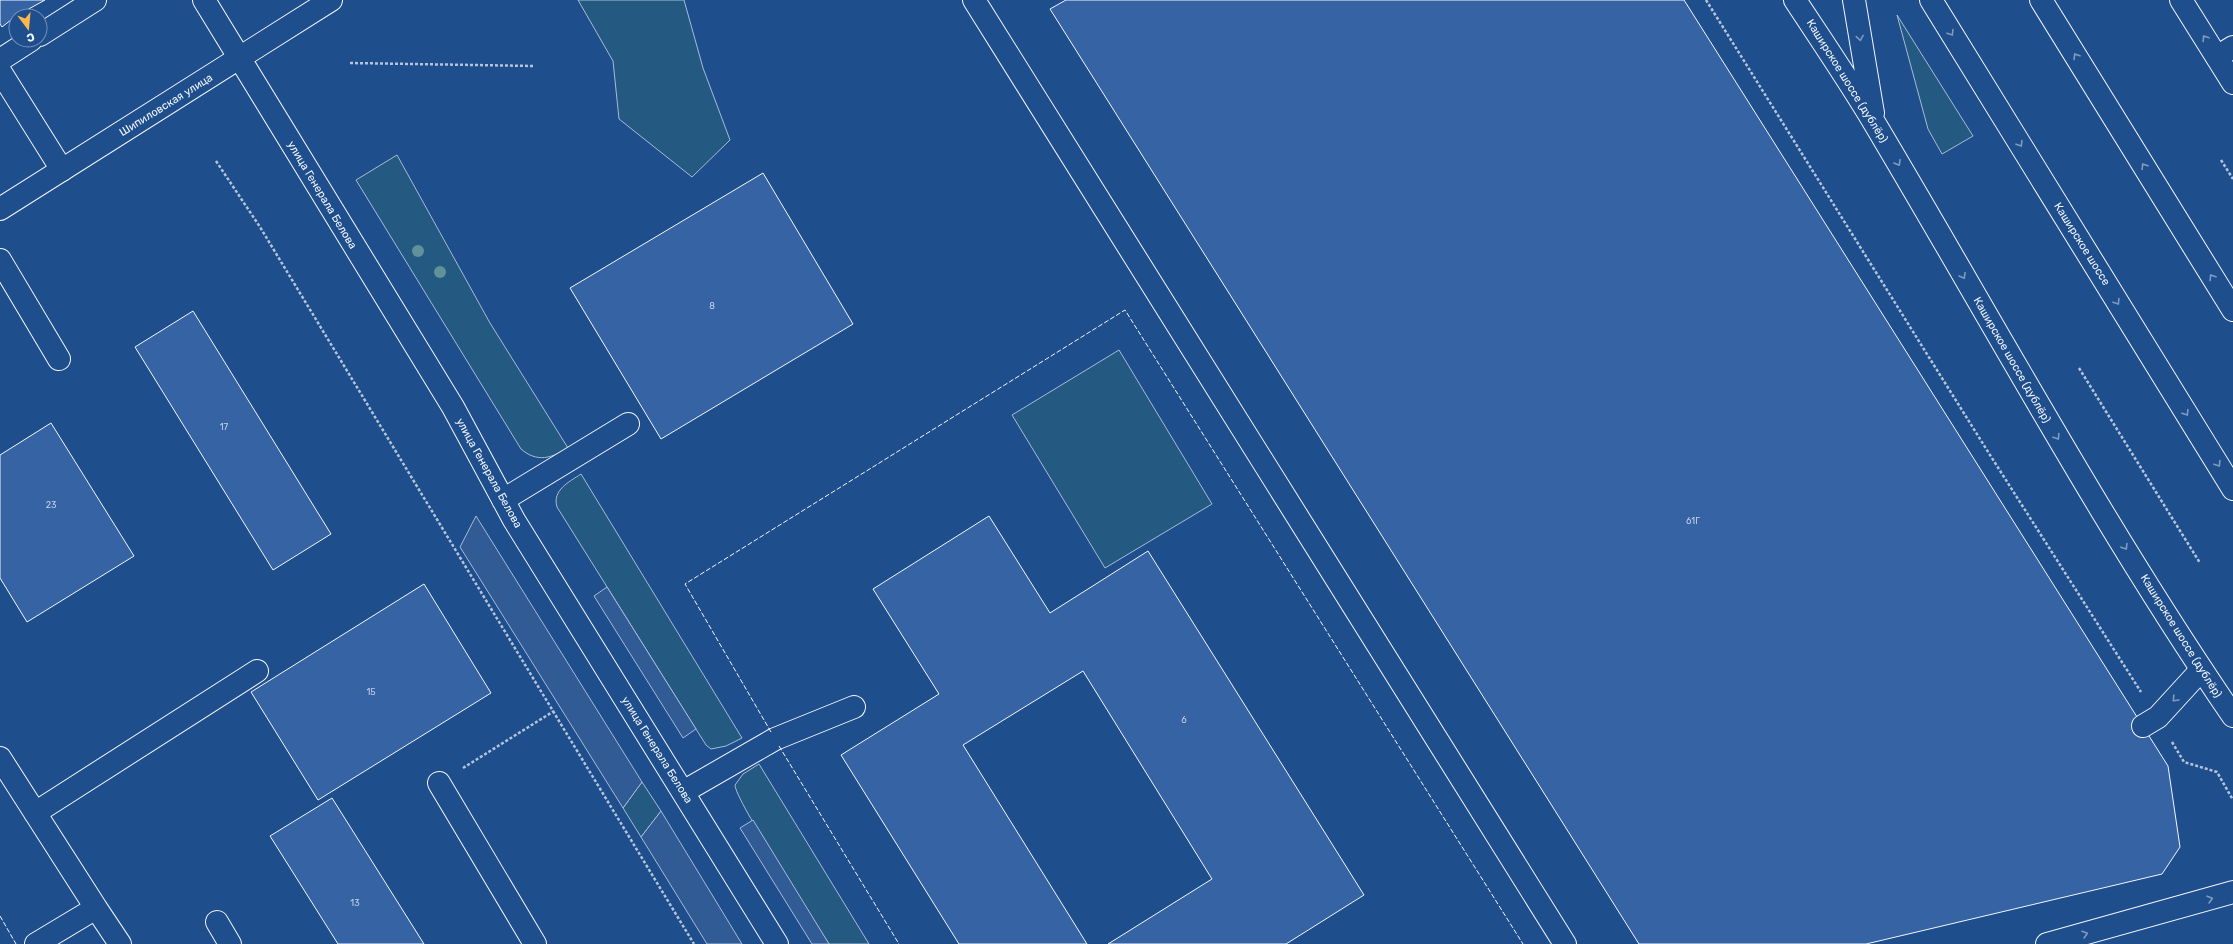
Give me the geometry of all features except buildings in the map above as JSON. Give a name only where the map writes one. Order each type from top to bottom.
[{"type":"main road","points":[[48,30],[95,0]]},
{"type":"main road","name":"улица Генерала Белова","points":[[204,0],[241,58],[318,190],[453,407],[503,500],[777,944]]},
{"type":"main road","name":"Шипиловская улица","points":[[0,209],[331,0]]},
{"type":"main road","points":[[974,0],[1565,944]]},
{"type":"main road","name":"Каширское шоссе (дублёр)","points":[[1795,0],[1874,122],[2046,418],[2201,670],[2233,716]]},
{"type":"main road","points":[[1854,0],[1874,122]]},
{"type":"main road","name":"Каширское шоссе","points":[[1931,0],[2233,489]]},
{"type":"main road","points":[[2041,0],[2233,310]]},
{"type":"main road","points":[[2181,0],[2225,52],[2233,83]]},
{"type":"main road","points":[[0,60],[19,48]]},
{"type":"main road","points":[[0,71],[62,170]]},
{"type":"main road","points":[[0,260],[59,359]]},
{"type":"main road","points":[[503,500],[628,424]]},
{"type":"main road","points":[[2150,722],[2201,670]]},
{"type":"main road","points":[[36,813],[257,671]]},
{"type":"main road","points":[[683,792],[775,739],[854,707]]},
{"type":"main road","points":[[0,758],[120,944]]},
{"type":"main road","points":[[439,783],[535,944]]},
{"type":"main road","points":[[2047,944],[2233,892]]},
{"type":"main road","points":[[36,944],[96,908]]},
{"type":"main road","points":[[217,922],[230,944]]},
{"type":"path","points":[[1706,0],[1990,455],[2150,722],[2184,762],[2217,772],[2233,800]]},
{"type":"path","points":[[350,63],[535,66]]},
{"type":"path","points":[[2221,160],[2233,179]]},
{"type":"path","points":[[216,161],[260,227],[694,944]]},
{"type":"path","points":[[2079,368],[2200,563]]},
{"type":"path","points":[[439,783],[554,711]]},
{"type":"shaded area","points":[[578,0],[684,0],[703,68],[730,140],[692,177],[619,119],[613,61]]},
{"type":"shaded area","points":[[1897,15],[1973,136],[1942,154],[1928,129]]},
{"type":"shaded area","points":[[397,155],[490,323],[568,448],[544,458],[533,456],[521,449],[356,180]]},
{"type":"shaded area","points":[[1119,350],[1212,504],[1105,568],[1012,415]]},
{"type":"shaded area","points":[[581,474],[742,738],[726,746],[711,749],[706,745],[557,507],[556,501],[559,491],[567,483]]},
{"type":"shaded area","points":[[476,516],[642,782],[623,808],[460,547]]},
{"type":"shaded area","points":[[607,587],[696,729],[683,738],[594,596]]},
{"type":"shaded area","points":[[759,764],[869,944],[829,944],[761,836],[738,795],[735,785],[743,774]]},
{"type":"shaded area","points":[[642,782],[661,811],[641,837],[623,808]]},
{"type":"shaded area","points":[[661,811],[742,944],[707,944],[641,837]]},
{"type":"shaded area","points":[[753,820],[829,944],[812,944],[740,828]]},
{"type":"fence","points":[[771,732],[685,584],[1125,310],[1523,944]]},
{"type":"fence","points":[[779,746],[899,944]]},
{"type":"fence","points":[[0,916],[16,944]]}]
